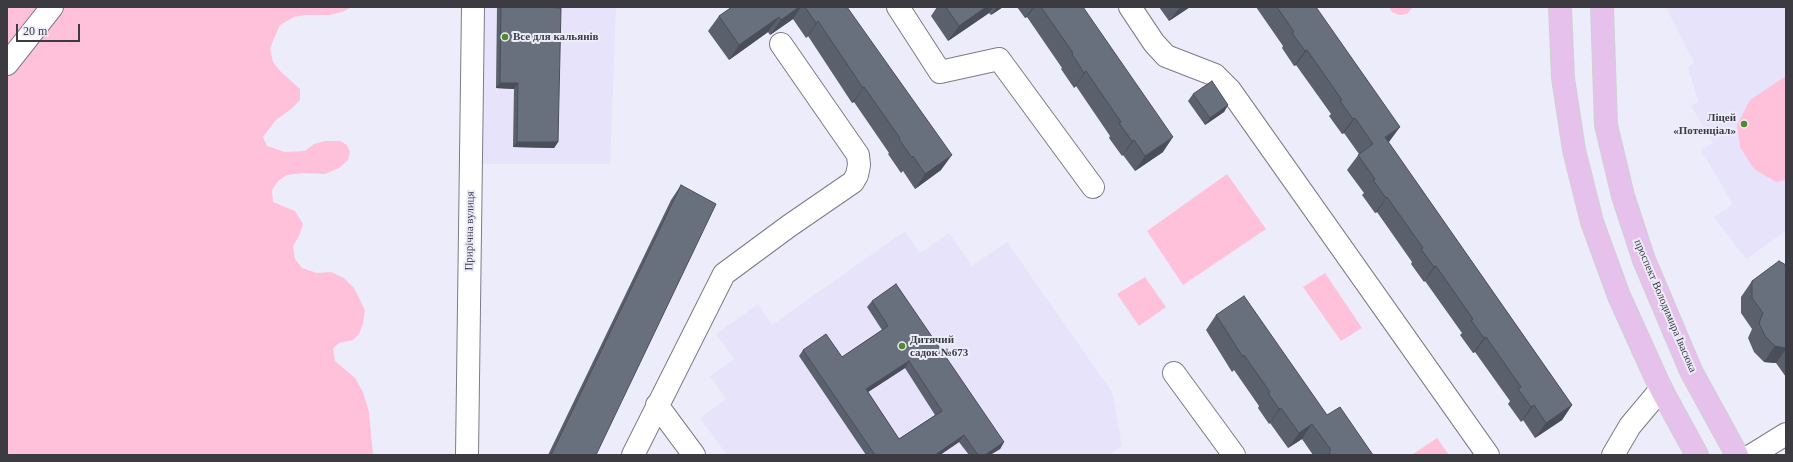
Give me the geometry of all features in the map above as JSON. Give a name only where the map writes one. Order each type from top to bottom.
[{"type":"main road","points":[[1560,7],[1563,78],[1574,150],[1592,222],[1619,296],[1661,389],[1697,455]]},
{"type":"main road","name":"проспект Володимира Івасюка","points":[[1602,7],[1606,125],[1623,196],[1644,260],[1691,371],[1738,455]]},
{"type":"street","points":[[7,64],[52,7]]},
{"type":"street","name":"Прирічна вулиця","points":[[467,455],[473,7]]},
{"type":"street","points":[[898,7],[940,72],[999,59],[1093,187]]},
{"type":"street","points":[[1130,7],[1154,43],[1166,56],[1215,75],[1230,90],[1488,455]]},
{"type":"street","points":[[633,455],[724,274],[789,226],[853,182],[857,175],[859,165],[858,155],[781,44]]},
{"type":"street","points":[[1174,372],[1234,455]]},
{"type":"street","points":[[1613,455],[1630,426],[1661,389]]},
{"type":"street","points":[[657,405],[694,455]]},
{"type":"street","points":[[1752,455],[1786,434]]},
{"type":"shaded area","points":[[7,7],[352,7],[342,12],[329,15],[305,15],[294,17],[280,25],[270,48],[273,62],[280,71],[300,89],[300,100],[276,120],[263,137],[267,146],[285,152],[305,151],[314,144],[325,141],[340,141],[347,145],[350,152],[348,160],[339,168],[325,174],[302,173],[287,175],[278,181],[272,190],[273,202],[295,211],[303,224],[300,234],[293,246],[295,259],[302,268],[317,273],[331,272],[344,278],[354,288],[365,310],[363,324],[359,334],[353,340],[339,343],[333,348],[335,361],[355,378],[363,392],[369,412],[373,455],[7,455]]},
{"type":"shaded area","points":[[480,7],[616,7],[610,164],[478,164]]},
{"type":"shaded area","points":[[1389,7],[1413,7],[1407,14],[1399,15],[1392,12]]},
{"type":"shaded area","name":"Ліцей «Потенціал»","points":[[1666,7],[1786,7],[1786,231],[1746,259],[1714,217],[1733,204],[1701,150],[1713,143],[1691,106],[1698,101],[1688,67],[1694,63]]},
{"type":"shaded area","points":[[1786,76],[1786,180],[1776,182],[1754,169],[1740,147],[1737,125],[1750,100]]},
{"type":"shaded area","points":[[1227,174],[1266,229],[1183,285],[1147,231]]},
{"type":"shaded area","name":"Дитячий садок №673","points":[[905,231],[920,253],[949,233],[972,266],[1007,242],[1112,392],[1122,446],[1109,455],[727,455],[700,418],[726,399],[710,376],[734,359],[716,334],[758,304],[772,325]]},
{"type":"shaded area","points":[[1325,273],[1362,328],[1341,341],[1303,287]]},
{"type":"shaded area","points":[[1145,277],[1166,307],[1139,326],[1117,294]]},
{"type":"shaded area","points":[[1437,438],[1449,455],[1413,454]]},
{"type":"building","points":[[501,7],[561,8],[558,142],[517,142],[518,83],[500,83]]},
{"type":"building","points":[[732,7],[799,7],[781,20],[779,17],[739,45],[719,16]]},
{"type":"building","points":[[805,7],[847,7],[952,155],[925,174],[913,156],[912,158],[899,139],[900,138],[864,87],[863,88],[818,21],[816,23]]},
{"type":"building","points":[[946,7],[986,7],[959,26]]},
{"type":"building","points":[[1041,7],[1083,7],[1173,137],[1145,156],[1134,140],[1132,141],[1119,123],[1121,122],[1086,71],[1084,73],[1072,54],[1073,53]]},
{"type":"building","points":[[1277,7],[1316,7],[1400,127],[1385,137],[1572,405],[1546,423],[1534,405],[1531,407],[1518,389],[1521,387],[1486,337],[1484,338],[1471,320],[1473,319],[1436,266],[1434,267],[1421,249],[1423,248],[1387,197],[1386,198],[1373,180],[1375,179],[1358,155],[1373,144],[1355,118],[1353,119],[1340,101],[1342,100],[1307,50],[1305,51],[1292,33],[1294,32]]},
{"type":"building","points":[[1212,81],[1228,105],[1210,118],[1193,94]]},
{"type":"building","points":[[681,185],[716,204],[596,455],[551,455]]},
{"type":"building","points":[[1779,261],[1786,265],[1786,348],[1775,346],[1765,336],[1759,323],[1763,313],[1752,298],[1752,281]]},
{"type":"building","points":[[896,284],[1004,442],[985,455],[978,455],[964,435],[935,455],[875,455],[803,350],[826,334],[842,357],[888,326],[872,301]],"holes":[[[909,361],[942,411],[899,439],[866,389]]]},
{"type":"building","points":[[1244,296],[1327,415],[1340,407],[1373,455],[1331,455],[1329,452],[1331,450],[1312,424],[1299,433],[1281,408],[1279,409],[1268,393],[1270,392],[1244,355],[1243,357],[1216,315]]},
{"type":"place","name":"Все для кальянів","points":[[505,37]]},
{"type":"place","name":"Ліцей «Потенціал»","points":[[1744,124]]},
{"type":"place","name":"Дитячий садок №673","points":[[902,346]]}]
